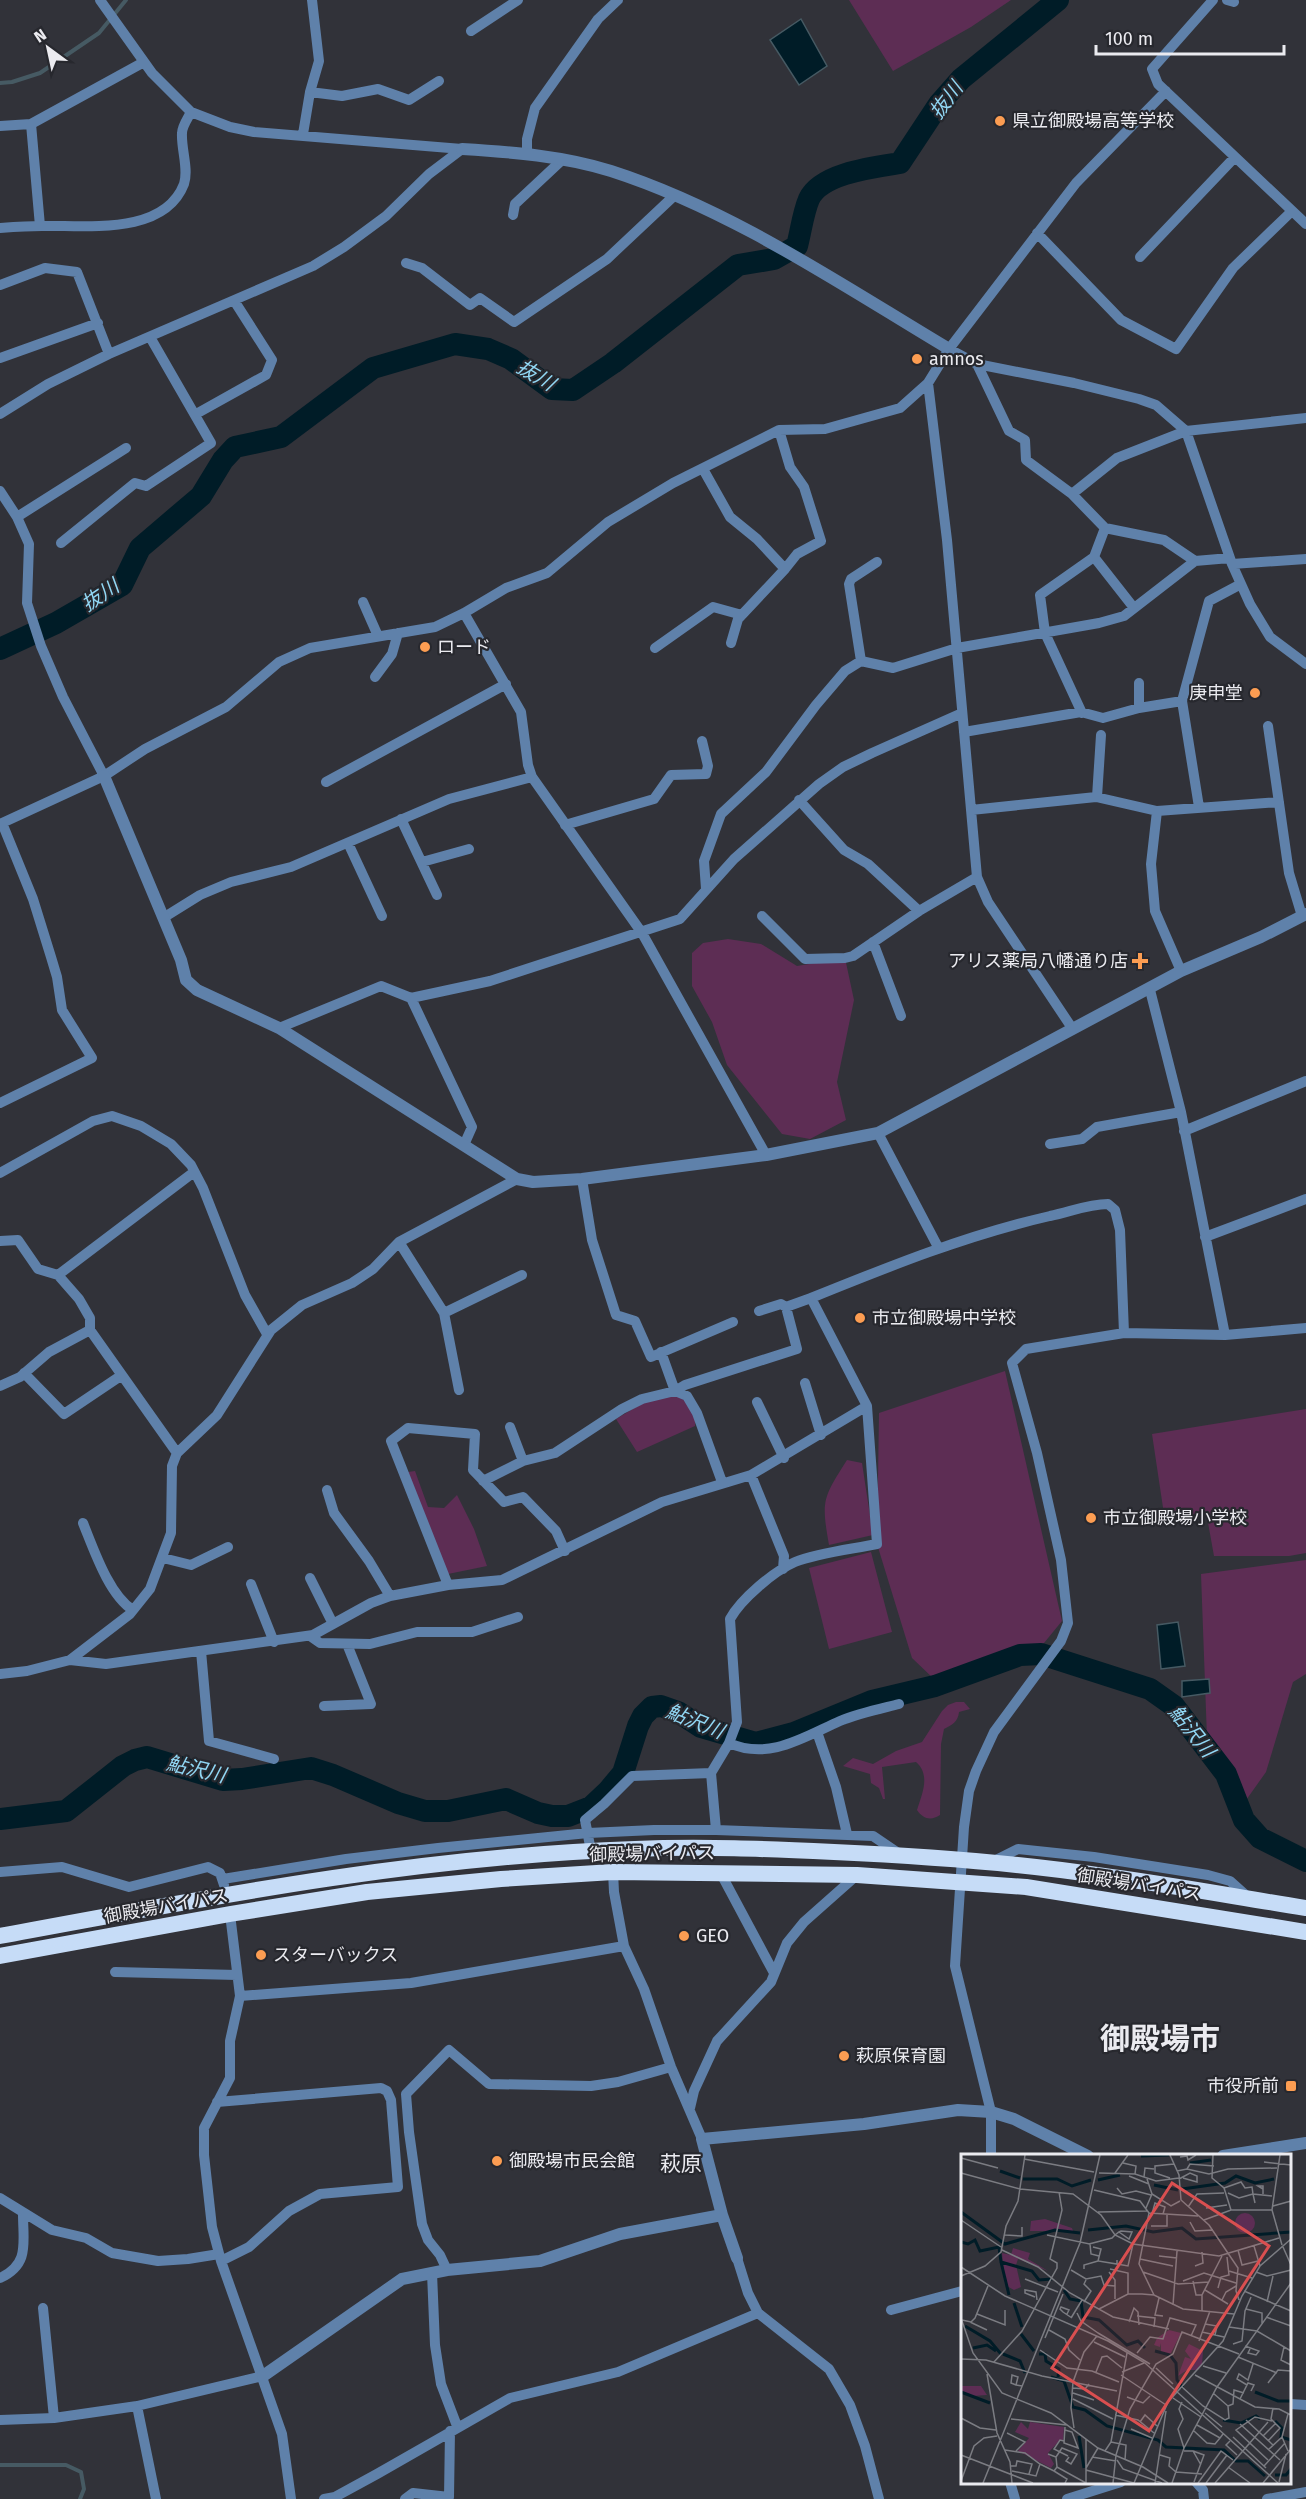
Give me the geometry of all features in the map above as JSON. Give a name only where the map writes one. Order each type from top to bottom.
[{"type":"highway","name":"御殿場バイパス","points":[[0,1936],[225,1887],[591,1851],[635,1849],[762,1849],[961,1859],[1095,1874],[1306,1908]]},
{"type":"highway","name":"御殿場バイパス","points":[[0,1956],[230,1914],[379,1891],[501,1879],[613,1872],[857,1875],[1026,1887],[1306,1932]]},
{"type":"street","points":[[100,0],[144,62],[191,112],[230,128],[254,132],[527,153],[609,171],[675,195],[773,243],[948,349],[977,364],[1074,383],[1156,405],[1186,431],[1231,561],[1270,637],[1306,664]]},
{"type":"street","points":[[303,134],[310,92],[319,61],[312,0]]},
{"type":"street","points":[[471,31],[518,0]]},
{"type":"street","points":[[527,153],[527,139],[535,108],[598,19],[618,0]]},
{"type":"street","points":[[1213,0],[1152,69],[1158,84],[1306,224]]},
{"type":"street","points":[[0,126],[31,124],[144,62]]},
{"type":"street","points":[[310,92],[342,96],[378,89],[410,100],[440,81]]},
{"type":"street","points":[[0,1103],[92,1058],[62,1010],[57,977],[42,928],[1,824],[104,776],[145,749],[226,708],[279,662],[310,648],[435,627],[506,588],[548,573],[608,522],[673,483],[778,430],[825,429],[900,408],[928,383],[948,349],[1076,183],[1166,91]]},
{"type":"street","points":[[0,228],[111,227],[134,223],[162,210],[180,193],[185,180],[182,131],[191,112]]},
{"type":"street","points":[[31,124],[40,226]]},
{"type":"street","points":[[0,414],[48,384],[109,354],[235,302],[313,266],[344,247],[386,216],[429,174],[462,149]]},
{"type":"street","points":[[1140,257],[1235,157]]},
{"type":"street","points":[[513,215],[515,204],[562,160]]},
{"type":"street","points":[[406,263],[422,268],[470,305],[480,298],[514,322],[607,259],[675,195]]},
{"type":"street","points":[[1036,233],[1121,320],[1176,349],[1233,268],[1292,211]]},
{"type":"street","points":[[0,285],[45,268],[77,272],[109,354]]},
{"type":"street","points":[[196,414],[266,375],[272,360],[235,302]]},
{"type":"street","points":[[0,358],[98,323]]},
{"type":"street","points":[[61,543],[135,483],[146,486],[211,443],[150,337]]},
{"type":"street","points":[[977,364],[1009,431],[1025,440],[1026,460],[1072,494],[1105,528],[1164,540],[1195,561],[1306,559]]},
{"type":"street","points":[[928,383],[945,518],[977,878],[988,902],[1072,1028]]},
{"type":"street","points":[[1072,494],[1117,458],[1186,431],[1306,418]]},
{"type":"street","points":[[731,643],[738,619],[797,554],[821,540],[804,487],[790,467],[778,430]]},
{"type":"street","points":[[17,517],[126,448]]},
{"type":"street","points":[[704,469],[730,517],[757,539],[785,569]]},
{"type":"street","points":[[0,491],[17,517],[29,544],[27,603],[41,646],[63,697],[104,776],[181,960],[186,980],[204,993],[279,1028],[517,1179],[533,1182],[582,1179],[766,1155],[878,1133],[1072,1028],[1150,990],[1181,971],[1304,915],[1289,873],[1268,726]]},
{"type":"street","points":[[1082,713],[1046,633],[1040,595],[1094,557],[1105,528]]},
{"type":"street","points":[[1094,557],[1134,608]]},
{"type":"street","points":[[706,889],[704,861],[721,814],[766,772],[816,705],[845,671],[861,661],[893,668],[957,648],[1046,633],[1124,616],[1195,561]]},
{"type":"street","points":[[861,661],[849,584],[851,579],[877,562]]},
{"type":"street","points":[[1199,807],[1182,701],[1209,602],[1241,584]]},
{"type":"street","points":[[363,602],[378,636]]},
{"type":"street","points":[[655,648],[713,607],[742,615]]},
{"type":"street","points":[[464,613],[521,712],[528,765],[532,777],[642,933],[766,1155]]},
{"type":"street","points":[[375,677],[392,654],[398,633]]},
{"type":"street","points":[[1139,683],[1139,708]]},
{"type":"street","points":[[326,782],[506,684]]},
{"type":"street","points":[[964,732],[1082,713],[1103,718],[1139,708],[1182,701]]},
{"type":"street","points":[[279,1028],[381,986],[411,998],[490,981],[680,919],[734,859],[799,801],[843,767],[962,713]]},
{"type":"street","points":[[1097,797],[1101,735]]},
{"type":"street","points":[[565,825],[654,799],[671,775],[706,774],[708,766],[702,741]]},
{"type":"street","points":[[163,918],[200,895],[231,882],[291,867],[448,799],[532,777]]},
{"type":"street","points":[[971,810],[1097,797],[1157,811],[1279,802]]},
{"type":"street","points":[[799,801],[844,850],[868,864],[919,911]]},
{"type":"street","points":[[1157,811],[1151,864],[1155,911],[1181,971]]},
{"type":"street","points":[[401,819],[437,895]]},
{"type":"street","points":[[348,843],[382,916]]},
{"type":"street","points":[[422,862],[469,849]]},
{"type":"street","points":[[762,916],[805,959],[845,958],[853,956],[919,911],[977,878]]},
{"type":"street","points":[[873,942],[901,1016]]},
{"type":"street","points":[[1150,990],[1181,1112],[1225,1335]]},
{"type":"street","points":[[411,998],[472,1127],[464,1145]]},
{"type":"street","points":[[1184,1131],[1306,1081]]},
{"type":"street","points":[[1050,1144],[1082,1139],[1097,1127],[1181,1112]]},
{"type":"street","points":[[0,1173],[93,1121],[112,1116],[141,1126],[171,1144],[194,1172],[245,1294],[267,1334]]},
{"type":"street","points":[[878,1133],[938,1247]]},
{"type":"street","points":[[58,1275],[194,1172]]},
{"type":"street","points":[[70,1660],[133,1610],[150,1589],[171,1533],[172,1466],[177,1453],[217,1415],[267,1334],[302,1305],[352,1283],[373,1269],[399,1242],[517,1179]]},
{"type":"street","points":[[582,1179],[592,1239],[616,1315],[635,1321],[651,1357],[733,1322]]},
{"type":"street","points":[[1205,1237],[1306,1199]]},
{"type":"street","points":[[786,1307],[938,1247],[1006,1226],[1093,1204],[1108,1204],[1115,1210],[1120,1230],[1124,1333]]},
{"type":"street","points":[[0,1241],[18,1240],[38,1269],[58,1275],[79,1299],[90,1318],[90,1330],[177,1453]]},
{"type":"street","points":[[399,1242],[444,1312],[459,1390]]},
{"type":"street","points":[[444,1312],[522,1275]]},
{"type":"street","points":[[716,1830],[711,1773],[729,1743],[737,1722],[730,1619],[738,1605],[796,1561],[877,1544],[867,1406],[811,1298]]},
{"type":"street","points":[[483,1481],[523,1461],[555,1453],[622,1409],[642,1399],[675,1391],[685,1385],[796,1349],[786,1307],[781,1304],[759,1311]]},
{"type":"street","points":[[991,2154],[991,2112],[955,1966],[959,1882],[969,1791],[994,1732],[1061,1641],[1068,1623],[1061,1560],[1037,1453],[1012,1362],[1026,1349],[1124,1333],[1225,1335],[1306,1328]]},
{"type":"street","points":[[0,1386],[24,1374],[49,1352],[90,1330]]},
{"type":"street","points":[[661,1352],[675,1391],[687,1396],[697,1413],[722,1482]]},
{"type":"street","points":[[24,1374],[64,1414],[122,1375]]},
{"type":"street","points":[[805,1383],[821,1435]]},
{"type":"street","points":[[758,1402],[784,1458]]},
{"type":"street","points":[[0,1674],[27,1671],[70,1660],[106,1664],[310,1636],[371,1603],[390,1596],[448,1585],[502,1580],[662,1502],[751,1475],[784,1458],[867,1406]]},
{"type":"street","points":[[448,1585],[391,1440],[408,1428],[475,1434],[473,1470],[504,1502],[523,1497],[556,1531],[565,1551]]},
{"type":"street","points":[[510,1428],[523,1461]]},
{"type":"street","points":[[751,1475],[784,1556],[783,1569]]},
{"type":"street","points":[[327,1490],[334,1513],[364,1554],[390,1596]]},
{"type":"street","points":[[83,1523],[96,1555],[122,1603],[133,1610]]},
{"type":"street","points":[[163,1558],[191,1565],[228,1547]]},
{"type":"street","points":[[310,1578],[333,1624]]},
{"type":"street","points":[[251,1584],[274,1642]]},
{"type":"street","points":[[310,1636],[320,1643],[370,1644],[417,1632],[472,1632],[518,1617]]},
{"type":"street","points":[[324,1706],[371,1704],[347,1644]]},
{"type":"street","points":[[201,1651],[208,1741],[274,1759]]},
{"type":"street","points":[[729,1743],[745,1750],[770,1749],[798,1741],[868,1711],[899,1704]]},
{"type":"street","points":[[817,1732],[836,1787],[847,1834]]},
{"type":"street","points":[[591,1851],[585,1820],[632,1776],[711,1773]]},
{"type":"street","points":[[0,1872],[62,1867],[129,1887],[208,1867],[215,1869],[225,1887],[346,1859],[588,1833],[716,1830],[873,1836],[901,1855]]},
{"type":"street","points":[[613,1872],[614,1892],[624,1946],[644,1989],[671,2067],[702,2139],[722,2215],[748,2293],[758,2313],[829,2369],[850,2405],[865,2446],[879,2499]]},
{"type":"street","points":[[720,1872],[774,1973]]},
{"type":"street","points":[[690,2108],[694,2091],[717,2040],[771,1982],[787,1943],[804,1922],[857,1875]]},
{"type":"street","points":[[230,1914],[240,1996],[230,2041],[230,2078],[204,2128],[204,2155],[212,2227],[220,2257],[282,2434],[291,2499]]},
{"type":"street","points":[[240,1996],[411,1983],[624,1946]]},
{"type":"street","points":[[115,1972],[237,1975]]},
{"type":"street","points":[[447,2270],[440,2255],[428,2240],[422,2224],[406,2094],[449,2050],[489,2084],[591,2086],[618,2082],[671,2067]]},
{"type":"street","points":[[0,2198],[51,2230],[86,2238],[112,2253],[158,2261],[220,2257],[249,2247],[289,2211],[320,2194],[398,2187],[391,2100],[387,2091],[381,2088],[217,2102]]},
{"type":"street","points":[[702,2139],[864,2124],[958,2110],[991,2112],[1014,2119],[1084,2154]]},
{"type":"street","points":[[1236,2154],[1306,2143]]},
{"type":"street","points":[[0,2278],[12,2272],[21,2262],[24,2214]]},
{"type":"street","points":[[0,2420],[54,2418],[137,2406],[263,2376],[402,2279],[447,2270],[540,2261],[621,2234],[722,2215]]},
{"type":"street","points":[[405,2499],[413,2493],[448,2497],[454,2428],[441,2384],[435,2345],[432,2273]]},
{"type":"street","points":[[891,2310],[961,2292]]},
{"type":"street","points":[[44,2308],[54,2418]]},
{"type":"street","points":[[324,2499],[335,2496],[377,2474],[510,2398],[618,2372],[758,2313]]},
{"type":"street","points":[[1291,2404],[1306,2405]]},
{"type":"street","points":[[137,2406],[156,2499]]},
{"type":"street","points":[[1011,2484],[1016,2499]]},
{"type":"street","points":[[1067,2499],[1115,2484]]},
{"type":"street","points":[[1198,2484],[1203,2490],[1204,2499]]},
{"type":"street","points":[[1267,2499],[1306,2492]]},
{"type":"shaded area","points":[[849,0],[1011,0],[971,27],[893,71]]},
{"type":"shaded area","points":[[728,939],[761,944],[797,966],[845,958],[854,1000],[837,1082],[846,1120],[810,1139],[782,1134],[727,1065],[712,1022],[692,986],[692,953],[703,943]]},
{"type":"shaded area","points":[[1005,1371],[1062,1621],[1044,1643],[934,1679],[912,1658],[877,1544],[879,1413]]},
{"type":"shaded area","points":[[678,1392],[695,1415],[695,1426],[637,1452],[616,1419],[646,1401]]},
{"type":"shaded area","points":[[1306,1409],[1306,1553],[1289,1556],[1214,1556],[1207,1517],[1165,1521],[1152,1434]]},
{"type":"shaded area","points":[[847,1460],[862,1463],[873,1535],[829,1545],[825,1518],[826,1500]]},
{"type":"shaded area","points":[[415,1471],[428,1507],[444,1508],[457,1495],[474,1529],[487,1566],[448,1574],[408,1472]]},
{"type":"shaded area","points":[[871,1552],[892,1632],[829,1649],[809,1568]]},
{"type":"shaded area","points":[[1306,1560],[1306,1674],[1293,1682],[1266,1772],[1244,1803],[1207,1738],[1201,1574]]},
{"type":"shaded area","points":[[964,1702],[970,1709],[959,1712],[956,1721],[944,1729],[941,1744],[940,1815],[927,1818],[917,1810],[924,1779],[921,1767],[916,1762],[882,1767],[885,1799],[879,1788],[871,1783],[870,1774],[843,1766],[853,1758],[873,1764],[896,1751],[922,1742],[942,1711],[948,1705]]},
{"type":"water","points":[[801,19],[827,66],[799,85],[770,40]]},
{"type":"water","points":[[1178,1622],[1185,1666],[1161,1669],[1157,1625]]},
{"type":"water","points":[[1209,1679],[1210,1693],[1182,1697],[1182,1681]]},
{"type":"waterway","points":[[0,83],[12,82],[40,73],[99,33],[126,0]]},
{"type":"waterway","name":"抜川","points":[[0,649],[56,623],[122,585],[140,548],[201,496],[223,460],[235,447],[281,437],[373,368],[455,344],[488,349],[511,359],[552,389],[573,390],[613,363],[738,265],[774,259],[797,246],[807,204],[815,190],[836,177],[900,163],[939,104],[961,79],[1058,0]]},
{"type":"waterway","name":"鮎沢川","points":[[0,1819],[66,1811],[123,1766],[147,1757],[223,1780],[311,1768],[398,1803],[425,1811],[448,1811],[506,1799],[538,1813],[568,1816],[591,1807],[623,1773],[638,1726],[643,1716],[652,1707],[661,1706],[678,1712],[701,1727],[756,1743],[794,1733],[872,1701],[935,1686],[1020,1655],[1041,1654],[1150,1689],[1174,1706],[1226,1774],[1244,1820],[1260,1838],[1306,1861]]},
{"type":"waterway","points":[[0,2465],[66,2465],[81,2472],[84,2489],[80,2499]]},
{"type":"place","name":"県立御殿場高等学校","points":[[1000,121]]},
{"type":"place","name":"amnos","points":[[917,359]]},
{"type":"place","name":"ロード","points":[[425,647]]},
{"type":"place","name":"庚申堂","points":[[1255,693]]},
{"type":"place","name":"アリス薬局八幡通り店","points":[[1140,961]]},
{"type":"place","name":"市立御殿場中学校","points":[[860,1318]]},
{"type":"place","name":"市立御殿場小学校","points":[[1091,1518]]},
{"type":"place","name":"GEO","points":[[684,1936]]},
{"type":"place","name":"スターバックス","points":[[261,1955]]},
{"type":"place","name":"萩原保育園","points":[[844,2056]]},
{"type":"place","name":"市役所前","points":[[1291,2086]]},
{"type":"place","name":"御殿場市民会館","points":[[497,2161]]},
{"type":"district","name":"御殿場市","points":[[1160,2039]]},
{"type":"district","name":"萩原","points":[[681,2164]]}]
